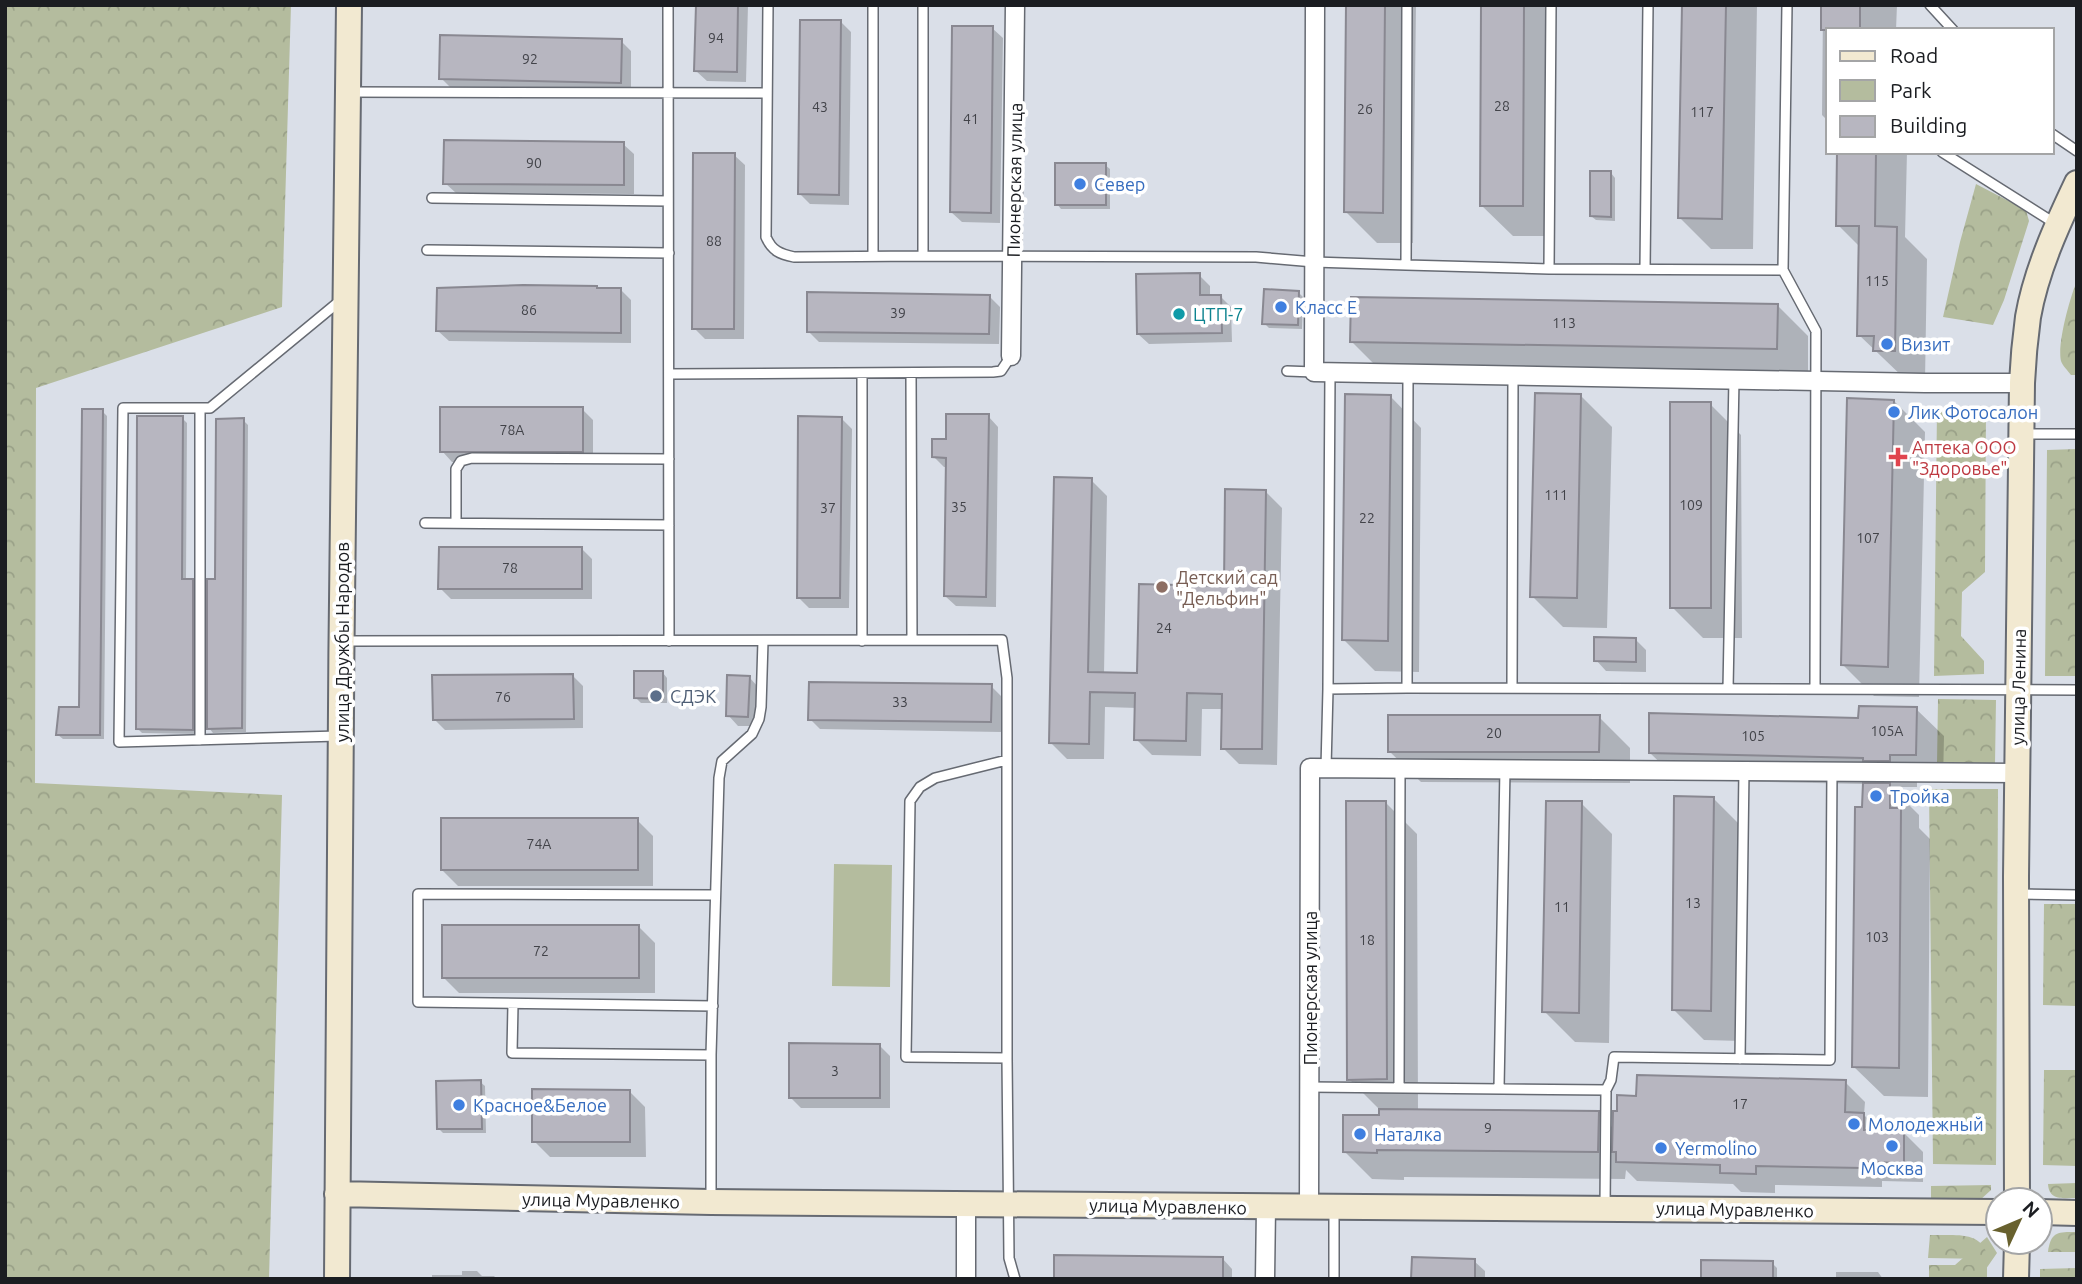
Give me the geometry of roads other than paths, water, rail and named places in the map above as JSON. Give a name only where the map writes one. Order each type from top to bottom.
[{"type":"street","name":"улица Дружбы Народов","points":[[337,1279],[349,5]]},
{"type":"street","name":"Пионерская улица","points":[[1012,356],[1016,5]]},
{"type":"street","points":[[1315,5],[1314,262],[1322,372],[2022,383]]},
{"type":"street","name":"улица Ленина","points":[[2017,1186],[2017,690],[2022,383],[2029,314],[2040,274],[2077,183]]},
{"type":"street","name":"Пионерская улица","points":[[1309,1208],[1310,768],[1345,769]]},
{"type":"street","points":[[1345,769],[2017,773]]},
{"type":"street","name":"улица Муравленко","points":[[337,1194],[711,1202],[1984,1212]]},
{"type":"street","points":[[966,1203],[966,1279]]},
{"type":"street","points":[[1265,1279],[1266,1207]]},
{"type":"street","points":[[2054,1212],[2077,1213]]},
{"type":"street","points":[[2016,1279],[2017,1256]]},
{"type":"lane","points":[[668,5],[669,641]]},
{"type":"lane","points":[[768,5],[766,237],[771,248],[781,254],[794,257],[1256,257],[1314,262],[1549,269],[1783,270]]},
{"type":"lane","points":[[873,5],[873,256]]},
{"type":"lane","points":[[923,5],[923,256]]},
{"type":"lane","points":[[1406,265],[1408,5]]},
{"type":"lane","points":[[1549,269],[1551,5]]},
{"type":"lane","points":[[1645,269],[1648,5]]},
{"type":"lane","points":[[1787,5],[1783,270],[1816,331],[1815,689]]},
{"type":"lane","points":[[1930,5],[1951,28]]},
{"type":"lane","points":[[348,92],[766,93]]},
{"type":"lane","points":[[2054,135],[2077,151]]},
{"type":"lane","points":[[1944,154],[2058,225]]},
{"type":"lane","points":[[432,198],[668,201]]},
{"type":"lane","points":[[427,250],[669,253]]},
{"type":"lane","points":[[341,736],[119,742],[123,408],[210,408],[345,296]]},
{"type":"lane","points":[[669,374],[1001,371],[1012,356]]},
{"type":"lane","points":[[1287,372],[1322,372],[1328,689],[1326,768],[1345,769]]},
{"type":"lane","points":[[862,373],[862,641]]},
{"type":"lane","points":[[911,373],[912,640]]},
{"type":"lane","points":[[1407,688],[1408,373]]},
{"type":"lane","points":[[1512,688],[1513,375]]},
{"type":"lane","points":[[1728,689],[1734,379]]},
{"type":"lane","points":[[200,408],[200,740]]},
{"type":"lane","points":[[2021,434],[2077,434]]},
{"type":"lane","points":[[456,523],[456,469],[461,461],[472,458],[669,459]]},
{"type":"lane","points":[[425,523],[669,525]]},
{"type":"lane","points":[[341,641],[1002,640],[1007,678],[1007,1204],[1009,1258],[1015,1279]]},
{"type":"lane","points":[[711,1202],[711,1055],[720,769],[722,761],[752,734],[759,719],[763,641]]},
{"type":"lane","points":[[1328,689],[2077,691]]},
{"type":"lane","points":[[1007,760],[935,778],[920,787],[910,801],[906,1057],[1007,1058]]},
{"type":"lane","points":[[1399,1088],[1400,769]]},
{"type":"lane","points":[[1499,1088],[1504,769]]},
{"type":"lane","points":[[1740,1059],[1744,770]]},
{"type":"lane","points":[[1605,1208],[1606,1090],[1611,1080],[1614,1057],[1830,1060],[1832,770]]},
{"type":"lane","points":[[713,1006],[418,1002],[418,894],[715,895]]},
{"type":"lane","points":[[2017,894],[2077,895]]},
{"type":"lane","points":[[513,1004],[512,1053],[711,1055]]},
{"type":"lane","points":[[1310,1087],[1606,1090]]},
{"type":"lane","points":[[1334,1208],[1334,1279]]},
{"type":"place","name":"Север","points":[[1080,184]]},
{"type":"place","name":"Класс Е","points":[[1281,307]]},
{"type":"place","name":"ЦТП-7","points":[[1179,314]]},
{"type":"place","name":"Визит","points":[[1887,344]]},
{"type":"place","name":"Лик Фотосалон","points":[[1894,412]]},
{"type":"place","name":"Аптека ООО \"Здоровье\"","points":[[1898,457]]},
{"type":"place","name":"Детский сад \"Дельфин\"","points":[[1162,587]]},
{"type":"place","name":"СДЭК","points":[[656,696]]},
{"type":"place","name":"Тройка","points":[[1876,796]]},
{"type":"place","name":"Красное&Белое","points":[[459,1105]]},
{"type":"place","name":"Молодежный","points":[[1854,1124]]},
{"type":"place","name":"Наталка","points":[[1360,1134]]},
{"type":"place","name":"Москва","points":[[1892,1146]]},
{"type":"place","name":"Yermolino","points":[[1661,1148]]}]
